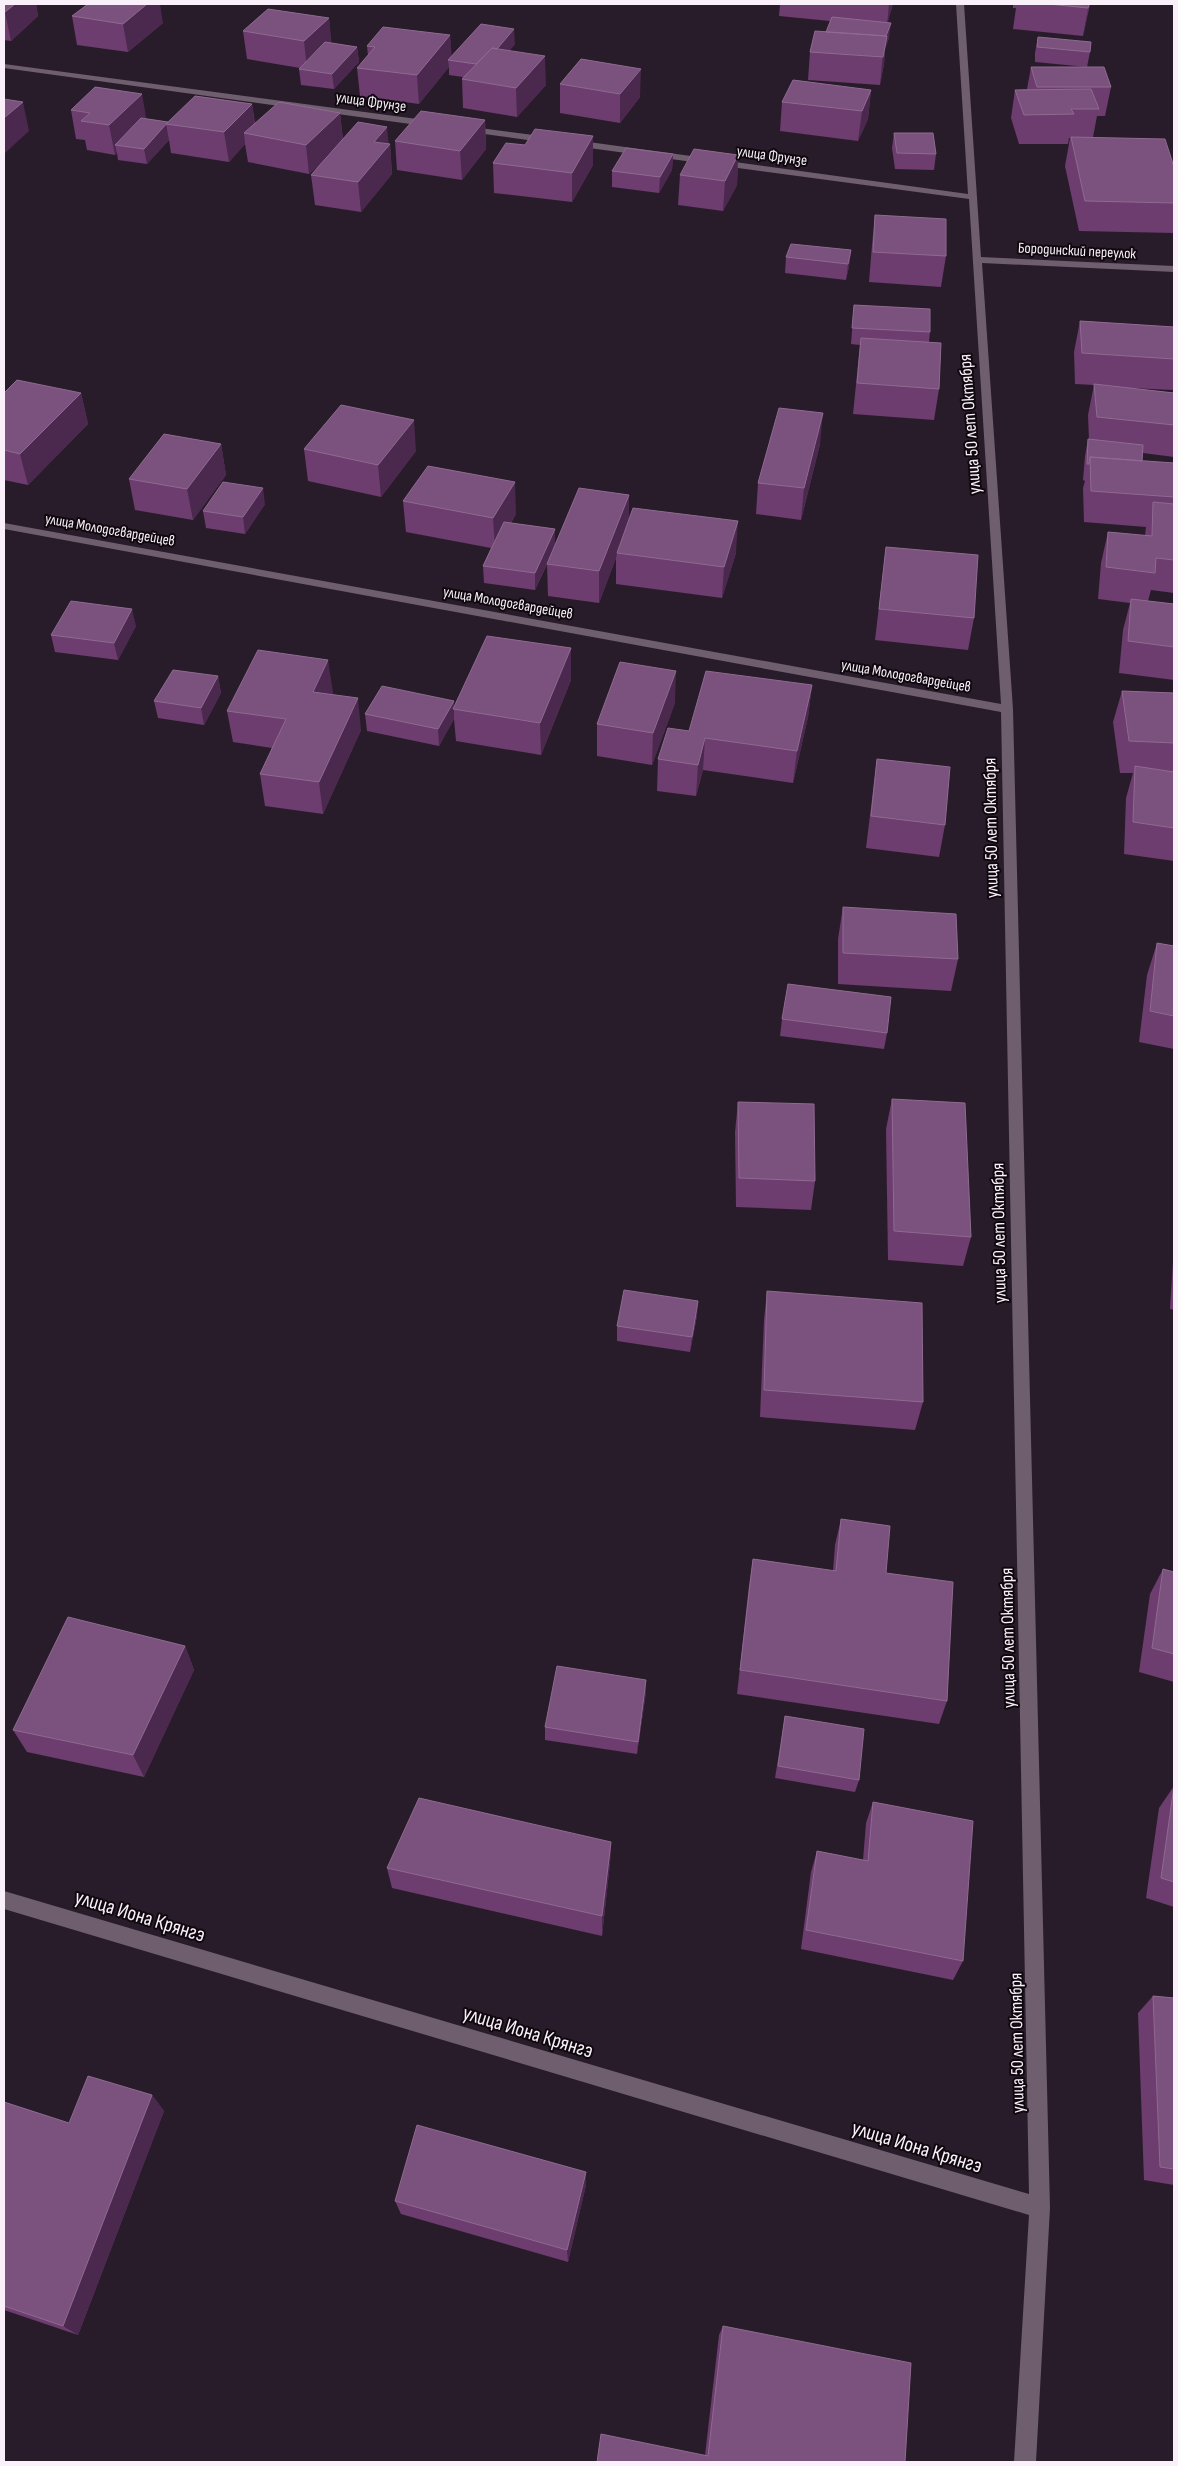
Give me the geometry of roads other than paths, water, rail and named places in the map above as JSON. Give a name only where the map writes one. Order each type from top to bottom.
[{"type":"street","name":"улица 50 лет Октября","points":[[960,4],[971,197],[978,260],[1007,709],[1040,2208],[1025,2462]]},
{"type":"street","name":"улица Фрунзе","points":[[4,66],[438,125]]},
{"type":"street","points":[[458,128],[557,141]]},
{"type":"street","name":"улица Фрунзе","points":[[567,142],[971,197]]},
{"type":"street","name":"Бородинский переулок","points":[[978,260],[1174,270]]},
{"type":"street","name":"улица Молодогвардейцев","points":[[4,526],[1007,709]]},
{"type":"street","name":"улица Иона Крянгэ","points":[[4,1900],[1040,2208]]}]
